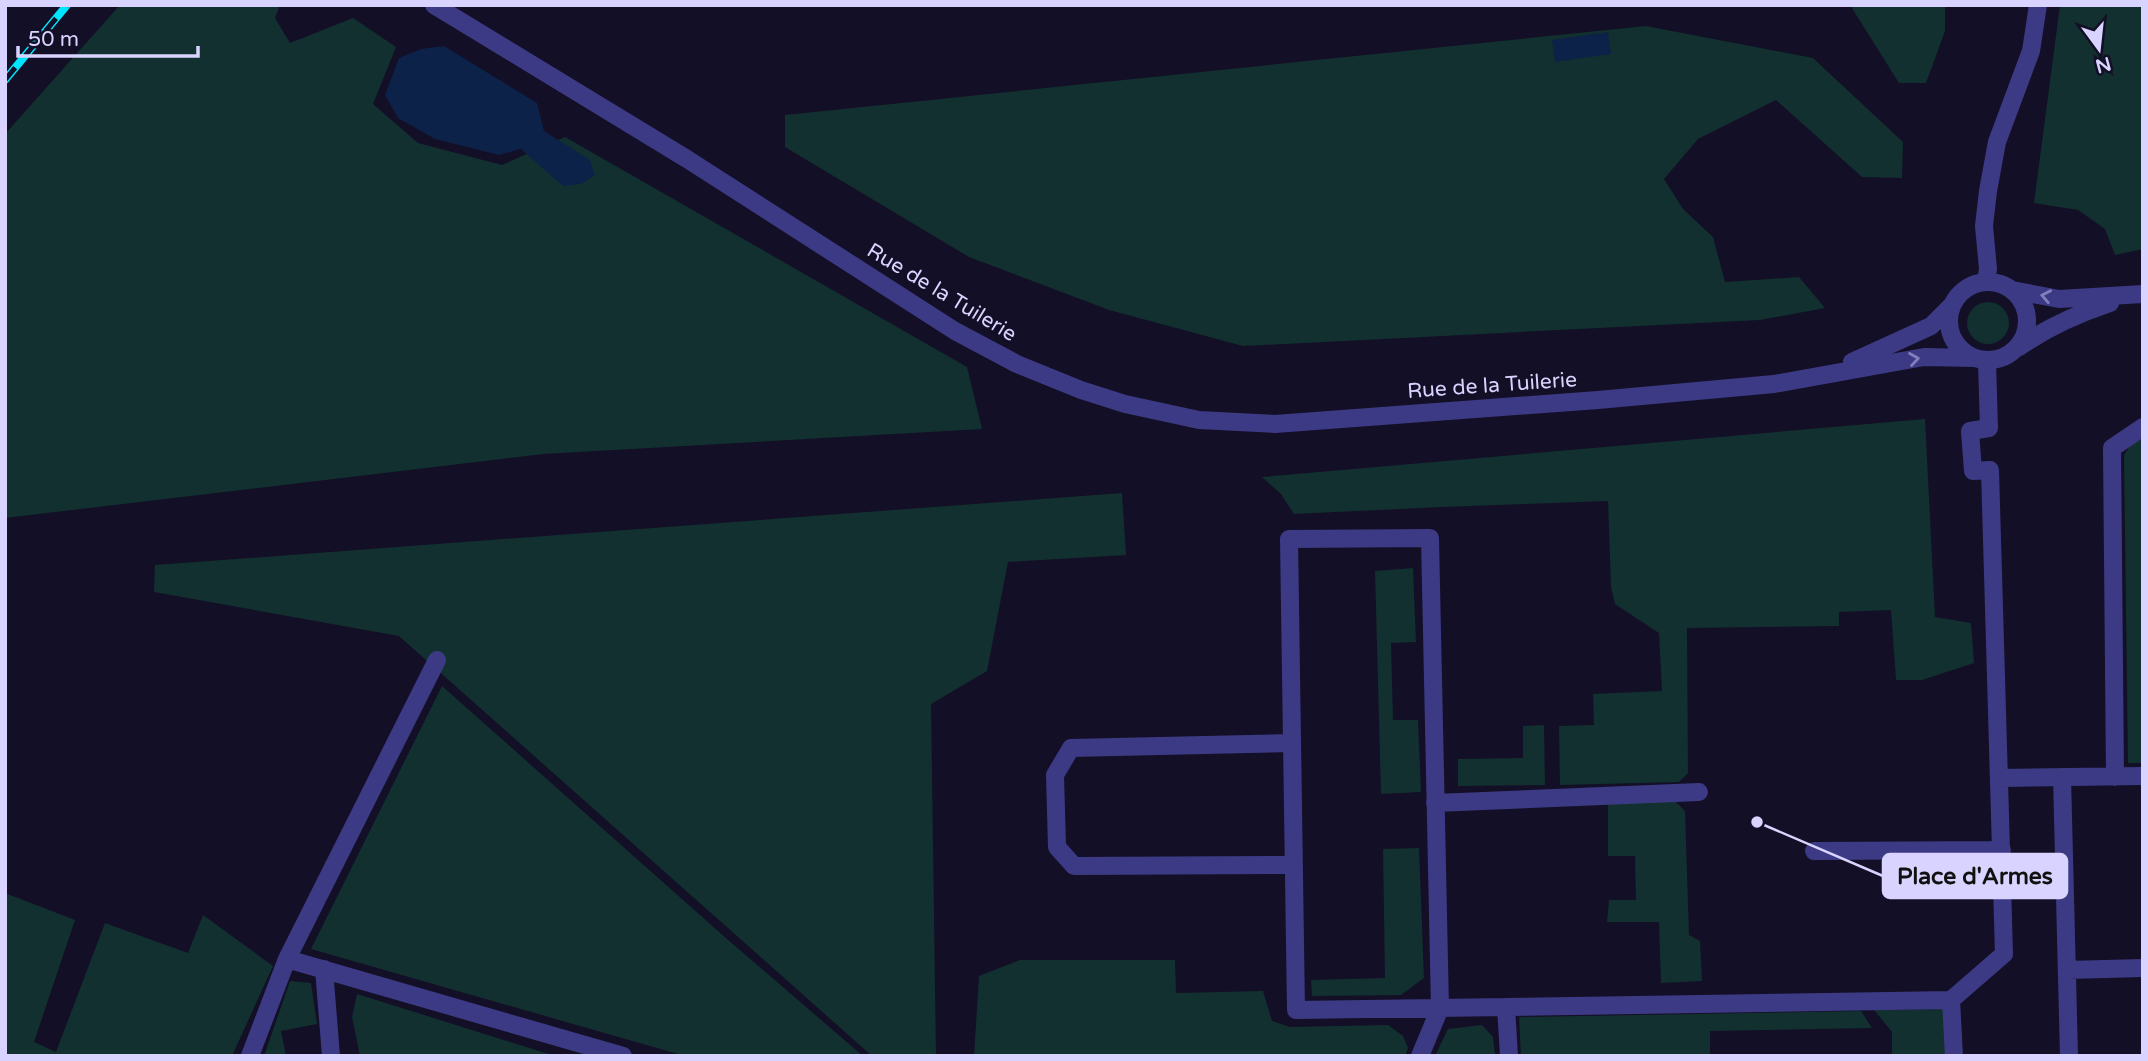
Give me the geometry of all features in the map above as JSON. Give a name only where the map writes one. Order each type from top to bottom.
[{"type":"street","name":"Rue de la Tuilerie","points":[[434,5],[687,159],[955,331],[1017,364],[1081,390],[1125,404],[1199,420],[1275,424],[1774,384],[1924,357],[1981,359]]},
{"type":"street","points":[[1986,282],[1988,269],[1984,226],[1997,142],[2031,51],[2038,5]]},
{"type":"street","points":[[1986,282],[2059,299],[2136,295],[2078,313],[2047,328],[2009,355],[1998,359],[1981,359],[1965,353],[1951,334],[1949,324],[1953,304],[1967,289],[1986,282]]},
{"type":"street","points":[[2012,290],[2021,300],[2026,313],[2027,326],[2018,347]]},
{"type":"street","name":"Rue de la Tuilerie","points":[[1823,375],[1931,326],[1953,304]]},
{"type":"street","points":[[1420,1056],[1440,1008],[1430,538],[1289,539],[1296,1010],[1440,1008],[1506,1007],[1951,1000],[2004,954],[1990,470],[1973,471],[1970,431],[1989,428],[1981,359]]},
{"type":"street","points":[[2115,777],[2112,448],[2143,427]]},
{"type":"street","points":[[250,1056],[287,959],[437,660]]},
{"type":"street","points":[[1292,743],[1071,748],[1055,775],[1055,786],[1057,847],[1074,866],[1294,864]]},
{"type":"street","points":[[2000,778],[2143,776]]},
{"type":"street","points":[[2062,777],[2069,1056]]},
{"type":"street","points":[[1435,803],[1699,792]]},
{"type":"street","points":[[1814,851],[2002,850]]},
{"type":"street","points":[[287,959],[624,1056]]},
{"type":"street","points":[[2067,970],[2143,968]]},
{"type":"street","points":[[324,970],[331,1056]]},
{"type":"street","points":[[1951,1000],[1954,1056]]},
{"type":"street","points":[[1506,1007],[1509,1056]]},
{"type":"green space","points":[[120,5],[280,5],[275,18],[290,43],[353,18],[396,47],[373,104],[418,143],[502,165],[565,137],[967,367],[982,429],[543,454],[5,518],[5,134]]},
{"type":"green space","points":[[1850,5],[1945,5],[1945,31],[1926,83],[1899,83]]},
{"type":"green space","points":[[2060,5],[2143,5],[2143,249],[2115,255],[2105,229],[2078,210],[2034,203]]},
{"type":"green space","points":[[1646,26],[1813,58],[1903,142],[1902,178],[1862,177],[1776,100],[1698,139],[1664,179],[1683,209],[1713,237],[1725,282],[1799,277],[1825,308],[1760,320],[1243,346],[1109,310],[969,257],[785,147],[785,115]]},
{"type":"green space","points":[[1988,302],[2003,308],[2009,323],[2003,338],[1988,344],[1973,338],[1967,323],[1973,308]]},
{"type":"green space","points":[[1925,419],[1935,617],[1971,623],[1974,663],[1922,680],[1896,680],[1891,610],[1839,612],[1839,626],[1687,628],[1688,773],[1679,782],[1560,785],[1559,726],[1594,725],[1593,694],[1662,691],[1659,633],[1615,604],[1611,587],[1608,501],[1294,514],[1281,494],[1262,477]]},
{"type":"green space","points":[[2143,439],[2143,763],[2128,763],[2124,455],[2132,443]]},
{"type":"green space","points":[[1122,493],[1126,555],[1008,562],[987,671],[931,704],[936,1056],[872,1056],[399,636],[154,592],[155,565]]},
{"type":"green space","points":[[1413,568],[1416,642],[1391,643],[1393,720],[1418,720],[1421,792],[1381,794],[1375,571]]},
{"type":"green space","points":[[442,686],[863,1056],[685,1056],[311,949]]},
{"type":"green space","points":[[1544,725],[1545,785],[1458,786],[1458,759],[1523,758],[1523,726]]},
{"type":"green space","points":[[1675,801],[1685,811],[1689,935],[1700,941],[1702,981],[1661,983],[1659,922],[1607,922],[1609,900],[1636,900],[1635,856],[1608,856],[1608,804]]},
{"type":"green space","points":[[1419,848],[1424,978],[1401,995],[1312,996],[1311,980],[1385,978],[1383,849]]},
{"type":"green space","points":[[5,893],[75,920],[34,1042],[56,1052],[105,923],[188,953],[203,915],[273,966],[232,1056],[5,1056]]},
{"type":"green space","points":[[1020,960],[1175,960],[1176,993],[1263,991],[1272,1021],[1290,1027],[1388,1025],[1403,1036],[1408,1048],[1405,1056],[974,1056],[979,976]]},
{"type":"green space","points":[[290,981],[311,983],[317,1024],[281,1031],[286,1056],[264,1056]]},
{"type":"green space","points":[[357,994],[555,1056],[360,1056],[352,1017]]},
{"type":"green space","points":[[1944,1009],[1946,1056],[1892,1056],[1892,1032],[1874,1010]]},
{"type":"green space","points":[[1861,1011],[1872,1028],[1710,1031],[1710,1056],[1521,1056],[1519,1017]]},
{"type":"green space","points":[[1482,1025],[1493,1037],[1495,1056],[1435,1056],[1448,1029]]},
{"type":"water","points":[[1608,32],[1611,54],[1555,62],[1552,40]]},
{"type":"water","points":[[444,46],[537,103],[544,131],[590,160],[595,175],[581,184],[563,186],[521,149],[499,155],[435,139],[398,118],[385,95],[399,58],[421,49]]},
{"type":"railway","points":[[5,80],[67,5]]},
{"type":"place","name":"Place d'Armes","points":[[1757,822]]}]
